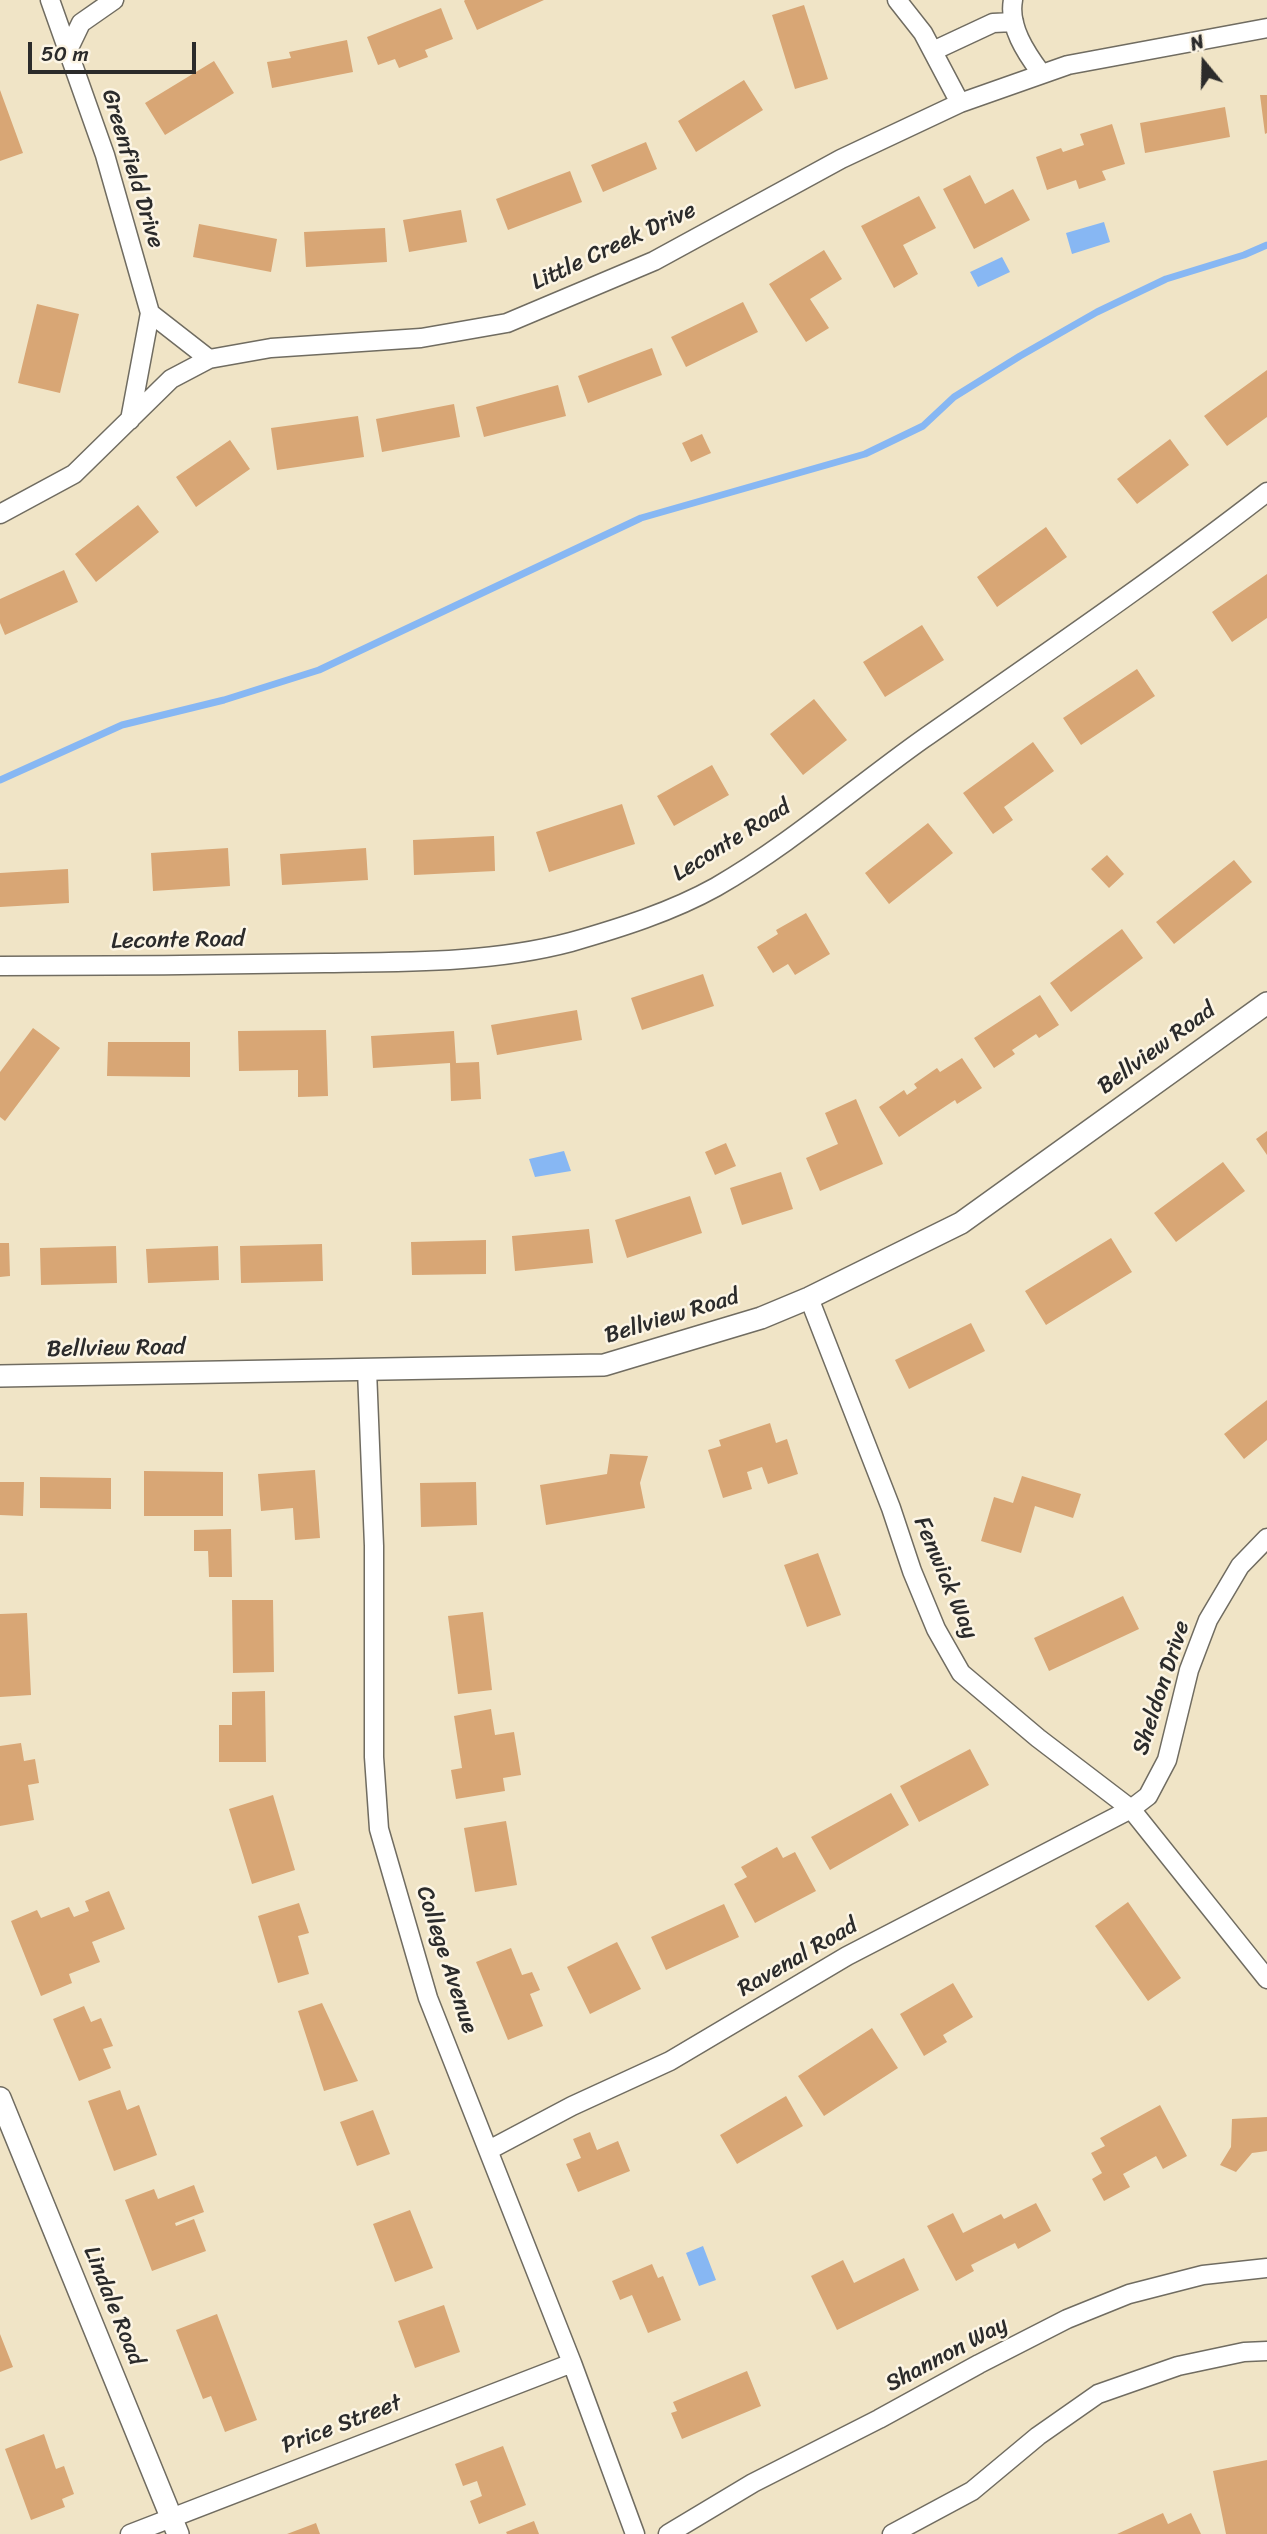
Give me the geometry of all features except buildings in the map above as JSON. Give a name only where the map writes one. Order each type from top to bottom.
[{"type":"street","name":"Greenfield Drive","points":[[50,0],[105,155],[150,313],[130,420]]},
{"type":"street","points":[[68,50],[81,23],[114,0]]},
{"type":"street","points":[[897,0],[923,33],[960,103]]},
{"type":"street","points":[[1013,0],[1014,22],[1025,51],[1041,73]]},
{"type":"street","points":[[933,51],[993,23],[1014,22]]},
{"type":"street","name":"Little Creek Drive","points":[[0,514],[74,474],[171,379],[209,359],[271,348],[421,338],[507,323],[654,261],[841,159],[960,103],[1041,73],[1081,62],[1267,28]]},
{"type":"street","points":[[150,313],[209,359]]},
{"type":"street","name":"Leconte Road","points":[[0,966],[382,962],[488,956],[567,943],[643,920],[715,887],[778,846],[900,755],[1185,556],[1267,492]]},
{"type":"street","name":"Bellview Road","points":[[0,1376],[604,1365],[761,1318],[809,1298],[961,1223],[1267,1003]]},
{"type":"street","name":"Fenwick Way","points":[[809,1298],[891,1508],[912,1571],[936,1629],[961,1673],[1038,1738],[1131,1809]]},
{"type":"street","name":"College Avenue","points":[[366,1370],[374,1546],[374,1757],[379,1829],[428,1998],[572,2363],[635,2534]]},
{"type":"street","name":"Sheldon Drive","points":[[1131,1809],[1149,1796],[1167,1760],[1189,1670],[1208,1620],[1240,1566],[1267,1538]]},
{"type":"street","points":[[1131,1809],[1267,1979]]},
{"type":"street","name":"Ravenal Road","points":[[489,2150],[572,2106],[670,2061],[847,1956],[1131,1809]]},
{"type":"street","name":"Lindale Road","points":[[0,2098],[174,2526]]},
{"type":"street","name":"Shannon Way","points":[[668,2534],[753,2483],[1067,2319],[1129,2294],[1203,2275],[1267,2268]]},
{"type":"street","points":[[892,2534],[972,2491],[1038,2436],[1098,2394],[1178,2366],[1244,2352],[1267,2351]]},
{"type":"street","name":"Price Street","points":[[130,2534],[174,2526],[572,2363]]},
{"type":"water","points":[[1104,222],[1110,242],[1072,254],[1066,233]]},
{"type":"water","points":[[1002,257],[1010,272],[978,287],[970,272]]},
{"type":"water","points":[[564,1151],[571,1171],[535,1177],[529,1159]]},
{"type":"water","points":[[703,2246],[716,2280],[699,2286],[686,2253]]},
{"type":"waterway","points":[[0,780],[122,725],[224,700],[319,670],[641,518],[865,454],[923,426],[954,397],[1097,312],[1166,279],[1244,255],[1267,245]]}]
